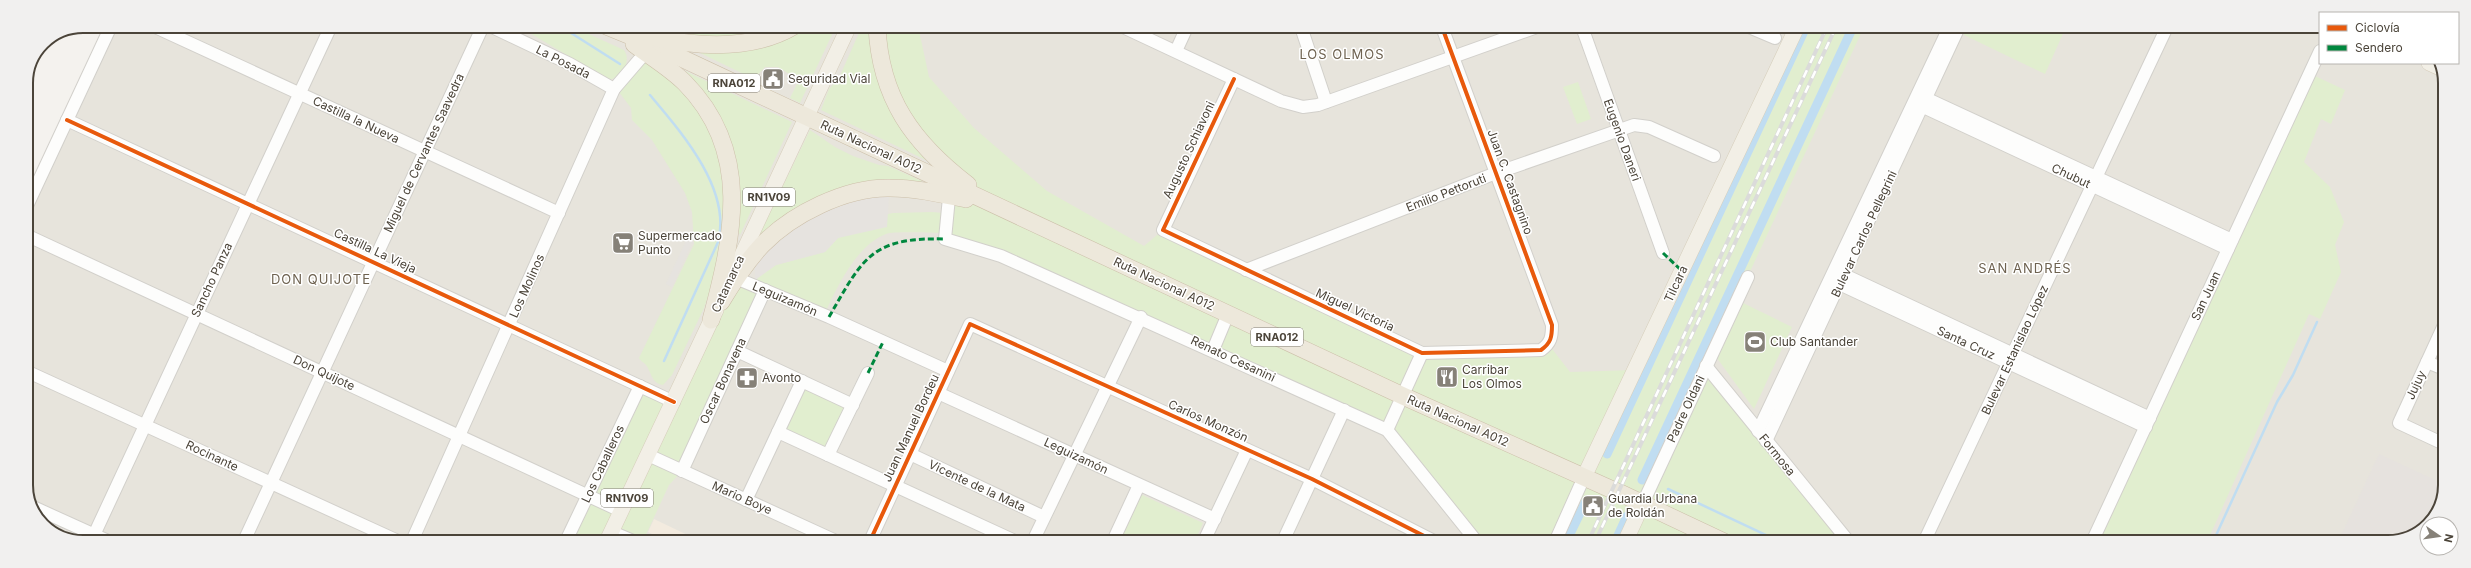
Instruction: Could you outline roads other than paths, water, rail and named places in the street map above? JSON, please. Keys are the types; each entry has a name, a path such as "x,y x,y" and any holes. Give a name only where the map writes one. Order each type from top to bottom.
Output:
{"highway":[{"name":"Ruta Nacional A012","path":"629,33 656,40 807,117 950,184"},
{"path":"656,40 684,43 735,44 763,39 777,33"},
{"path":"878,33 883,69 892,97 905,123 950,184 993,205"},
{"path":"656,40 685,82 703,104 728,156 733,188 732,223 727,260 711,320"},
{"path":"711,320 733,277 763,245 788,224 816,208 866,190 950,184 993,205"},
{"name":"Ruta Nacional A012","path":"993,205 1403,396 1643,503 1709,535"}],"main road":[{"name":"Catamarca","path":"733,277 847,33"},
{"name":"Tilcara","path":"1584,477 1794,33"},
{"name":"Catamarca","path":"610,535 674,402 711,320"},
{"name":"Padre Oldani","path":"1628,535 1643,503"}],"street":[{"path":"33,193 108,33"},
{"name":"Castilla la Nueva","path":"168,33 559,213"},
{"name":"Sancho Panza","path":"94,535 328,33"},
{"name":"Miguel de Cervantes Saavedra","path":"247,535 480,33"},
{"name":"La Posada","path":"505,33 570,64 614,89"},
{"path":"1138,33 1234,79 1295,106 1311,106 1326,102 1520,33"},
{"path":"1176,51 1184,33"},
{"path":"1303,33 1326,102"},
{"name":"Juan C. Castagnino","path":"1444,33 1552,325 1552,336 1549,345"},
{"name":"Eugenio Daneri","path":"1584,33 1663,253"},
{"path":"1763,33 1775,38"},
{"name":"Bulevar Carlos Pellegrini","path":"1758,431 1837,278 1921,101 1951,33"},
{"name":"Bulevar Estanislao López","path":"2097,183 2163,33"},
{"name":"Bulevar Estanislao López","path":"1936,535 2014,360 2097,183 2170,33"},
{"name":"Los Molinos","path":"415,535 458,436 510,325 614,89 656,40"},
{"name":"San Juan","path":"2095,535 2319,53"},
{"name":"Augusto Schiavoni","path":"1163,230 1234,79"},
{"name":"Chubut","path":"1921,101 2230,245"},
{"name":"Castilla La Vieja","path":"67,120 674,402"},
{"name":"Emilio Pettoruti","path":"1246,270 1496,173 1634,125 1650,128 1714,156"},
{"name":"Renato Cesanini","path":"950,184 945,239 1001,256 1141,317 1386,430 1471,535"},
{"name":"Miguel Victoria","path":"1163,230 1422,353 1530,352 1541,350 1549,345"},
{"name":"Don Quijote","path":"33,238 622,511"},
{"name":"Leguizamón","path":"733,277 948,371"},
{"name":"Padre Oldani","path":"1643,503 1748,277"},
{"name":"Bulevar Carlos Pellegrini","path":"1766,442 1837,278"},
{"name":"Santa Cruz","path":"1837,278 2148,422"},
{"name":"Oscar Bonavena","path":"682,471 765,290"},
{"path":"1213,350 1228,314"},
{"path":"1036,535 1141,317"},
{"name":"Juan Manuel Bordeu","path":"873,535 970,324"},
{"name":"Carlos Monzón","path":"970,324 1312,479 1422,535"},
{"name":"Jujuy","path":"2438,338 2399,423 2438,441"},
{"path":"737,351 853,405"},
{"path":"1386,430 1422,353"},
{"name":"Bulevar Estanislao López","path":"1927,535 2014,360"},
{"path":"2427,362 2438,367"},
{"name":"Formosa","path":"1706,366 1842,535"},
{"path":"828,455 868,373"},
{"name":"Rocinante","path":"33,374 385,535"},
{"path":"746,500 802,381"},
{"name":"Los Caballeros","path":"569,535 640,386"},
{"name":"Leguizamón","path":"938,393 1214,519"},
{"path":"1286,535 1344,410"},
{"path":"778,432 1001,535"},
{"path":"1207,535 1247,450"},
{"name":"Vicente de la Mata","path":"910,454 1044,517"},
{"name":"Mario Boye","path":"648,455 823,535"},
{"name":"Tilcara","path":"1558,535 1584,477"},
{"path":"1116,535 1139,485"},
{"path":"40,510 94,535"}],"waterway":[{"path":"571,33 620,64"},
{"path":"1607,454 1803,33"},
{"path":"1642,480 1850,33"},
{"path":"650,95 689,144 701,163 718,202 720,222 718,242 664,361"},
{"path":"2216,535 2277,402 2293,375 2317,322"},
{"path":"1668,489 1766,535"},
{"path":"1569,535 1585,503"},
{"path":"1618,535 1627,516"}],"railway":[{"path":"1591,535 1824,33"},
{"path":"1598,535 1833,33"}],"place":[{"name":"Seguridad Vial","path":"773,79"},
{"name":"Supermercado Punto","path":"623,243"},
{"name":"Club Santander","path":"1755,342"},
{"name":"Carribar Los Olmos","path":"1447,377"},
{"name":"Avonto","path":"747,378"},
{"name":"Guardia Urbana de Roldán","path":"1593,506"}],"district":[{"name":"LOS OLMOS","path":"1342,54"},
{"name":"SAN ANDRÉS","path":"2025,268"},
{"name":"DON QUIJOTE","path":"321,279"}]}
